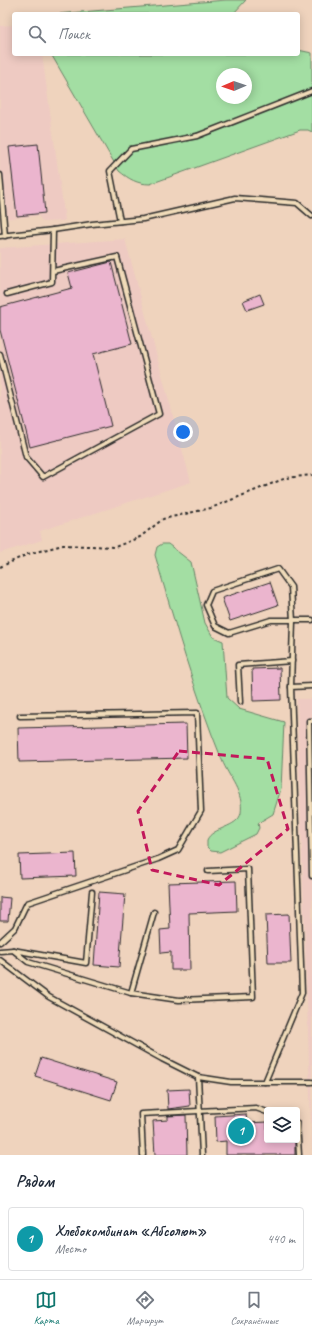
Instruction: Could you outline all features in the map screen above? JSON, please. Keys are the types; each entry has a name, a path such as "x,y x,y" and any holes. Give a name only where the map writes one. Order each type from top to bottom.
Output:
{"lane":[{"path":"120,221 110,171 131,149 197,136 312,91"},
{"path":"0,175 6,236"},
{"path":"0,236 143,219 235,198 297,203 312,216"},
{"path":"7,294 52,282 53,230"},
{"path":"0,354 26,457 43,477 159,414 117,257 53,271"},
{"path":"265,1082 302,993 291,687 293,621 291,587 278,569 212,591 206,605 215,626 228,634 271,620 293,621 312,620"},
{"path":"240,702 238,665 292,661"},
{"path":"291,687 312,686"},
{"path":"0,942 15,928 27,903 158,859 178,850 201,811 197,713 20,716"},
{"path":"312,721 309,721 312,876"},
{"path":"12,950 28,962 131,993 180,1000 254,997 248,869 208,871"},
{"path":"0,951 12,950 86,963 92,892"},
{"path":"131,993 154,912"},
{"path":"0,960 49,997 162,1060 198,1077 231,1082 312,1082"},
{"path":"198,1077 201,1111 202,1155"},
{"path":"143,1155 141,1114 256,1108 264,1111"},
{"path":"298,1143 299,1155"}],"path":[{"path":"0,567 28,554 62,545 115,547 140,537 163,519 211,508 286,478 312,475"}],"highlighted area":[{"path":"179,751 267,759 288,829 219,885 152,870 138,811"}],"shaded area":[{"path":"12,25 12,56 42,56 65,220 62,221 43,222 38,216 0,219 0,26"},
{"path":"125,239 191,482 40,531 42,540 0,553 0,248"},
{"path":"297,699 312,699 312,1155"}],"green space":[{"path":"226,0 246,0 235,12 80,12"},
{"path":"300,50 312,53 312,132 308,130 300,130 150,184 141,183 119,171 52,56 300,56"},
{"path":"162,544 168,544 191,562 205,623 213,637 223,641 227,698 239,709 284,722 281,789 273,814 258,823 259,828 256,834 220,852 211,851 207,847 207,840 214,832 230,825 239,818 241,813 240,798 212,735 178,633 155,555 157,547"}],"building":[{"path":"38,144 45,213 17,216 9,147"},
{"path":"111,262 132,344 93,354 111,426 30,447 0,330 0,307 72,288 68,273"},
{"path":"260,294 264,304 247,310 243,301"},
{"path":"270,582 278,605 230,621 222,598"},
{"path":"280,668 281,700 253,701 252,669"},
{"path":"186,724 187,758 19,762 18,728"},
{"path":"75,853 76,876 20,878 19,855"},
{"path":"236,881 237,911 189,913 190,970 171,970 171,952 161,953 160,930 170,929 168,883"},
{"path":"99,892 125,894 119,967 94,965"},
{"path":"0,897 10,898 8,921 0,921"},
{"path":"289,914 291,963 268,963 266,915"},
{"path":"41,1058 117,1082 111,1100 35,1076"},
{"path":"189,1089 190,1106 168,1109 167,1090"},
{"path":"246,1114 247,1123 264,1122 264,1143 295,1143 295,1155 226,1155 226,1141 216,1142 215,1116"},
{"path":"186,1115 187,1155 155,1155 153,1121 168,1120 168,1116"}],"place":[{"name":"Хлебокомбинат «Абсолют»","path":"241,1131"}]}
